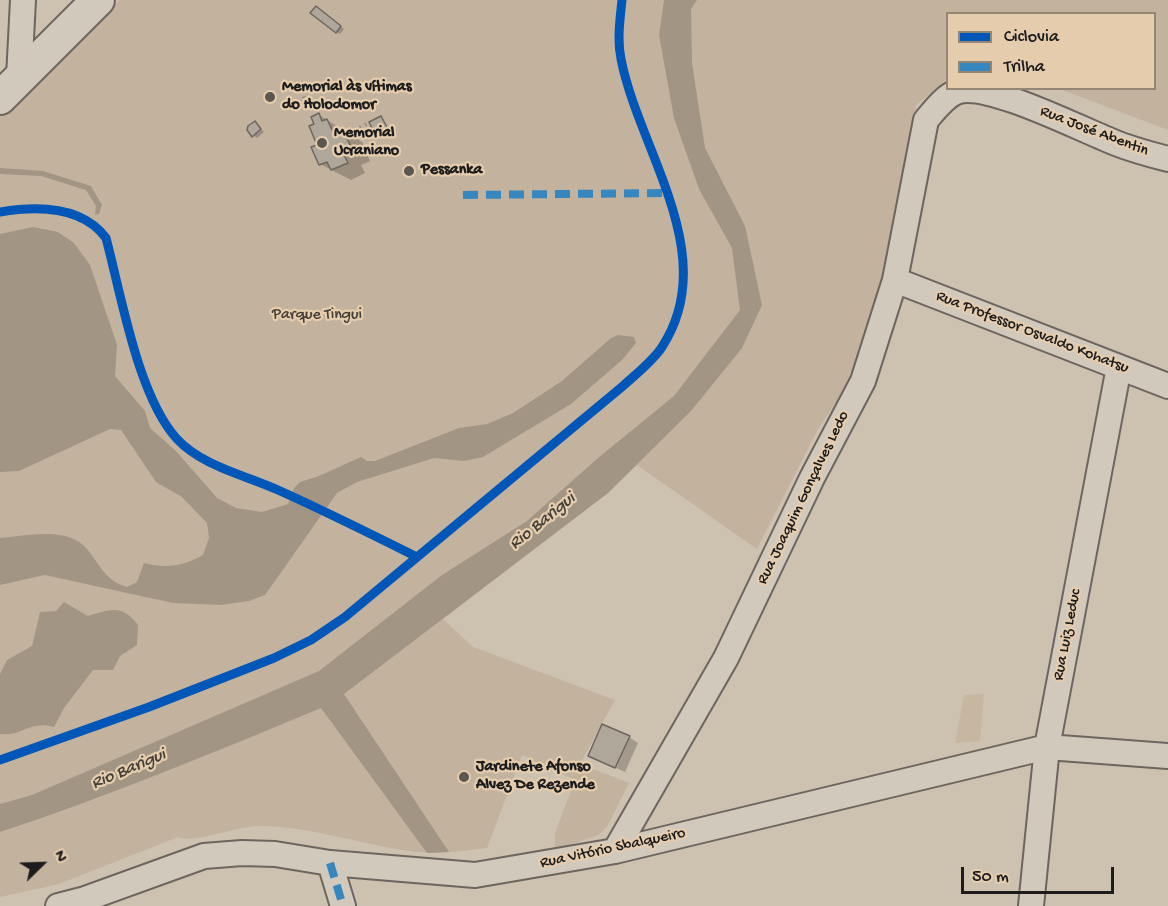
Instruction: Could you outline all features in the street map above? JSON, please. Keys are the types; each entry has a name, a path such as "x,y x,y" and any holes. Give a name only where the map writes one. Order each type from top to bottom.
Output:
{"street":[{"path":"10,88 23,0"},
{"path":"10,88 98,0"},
{"name":"Rua José Abentin","path":"926,120 956,91 978,91 1028,105 1114,142 1168,159"},
{"name":"Rua Joaquim Gonçalves Ledo","path":"615,851 726,658 812,478 863,381 895,280 926,120"},
{"name":"Rua Professor Osvaldo Kohatsu","path":"895,280 1168,386"},
{"name":"Rua Luiz Leduc","path":"1031,906 1047,747 1119,367"},
{"name":"Rua Vitório Sbalqueiro","path":"58,906 85,899 204,856 242,853 275,854 330,864 475,874 615,851 1047,747 1168,756"},
{"path":"330,864 343,906"}],"path":[{"path":"301,91 307,103"},
{"path":"349,133 368,124"}],"shaded area":[{"path":"984,694 980,741 955,743 964,695"}],"green space":[{"name":"Parque Tingui","path":"120,0 1168,0 1168,130 1063,90 1156,90 1156,12 946,12 946,80 916,105 880,306 847,386 818,429 757,549 637,465 608,493 443,619 473,647 615,700 580,764 629,783 608,825 599,835 572,844 555,856 555,833 575,780 522,755 487,848 428,853 390,848 297,829 249,827 205,837 186,839 178,837 59,884 0,897 0,115"}],"water":[{"name":"Rio Barigui","path":"664,0 697,0 691,9 692,63 705,148 745,226 762,305 742,348 691,411 608,493 344,694 449,852 427,853 321,708 122,789 0,832 0,804 32,795 319,671 442,575 527,521 598,458 674,396 740,310 732,248 699,189 674,118 659,35"},
{"path":"0,168 43,171 91,186 102,205 99,214 95,215 96,206 86,190 41,176 0,174"},
{"path":"33,227 58,232 74,243 90,265 117,345 115,376 145,411 150,428 176,451 217,498 236,508 262,512 288,504 294,488 300,482 361,457 367,461 375,461 459,428 487,424 513,413 562,381 611,338 618,335 634,337 636,343 622,360 571,404 483,457 464,461 434,458 357,482 337,493 265,595 249,601 221,605 173,603 45,575 0,585 0,538 55,534 75,539 83,545 106,575 127,587 137,582 144,563 167,566 189,562 203,555 209,538 207,523 182,497 156,482 121,430 110,429 19,471 0,472 0,234"},
{"path":"64,602 88,616 110,610 127,614 138,625 137,645 120,656 113,670 93,670 64,708 54,727 45,725 0,734 0,674 7,660 32,646 40,612 56,611"}],"building":[{"path":"316,6 341,26 336,33 310,13"},
{"name":"Memorial Ucraniano","path":"319,113 322,121 327,119 334,134 343,130 353,151 344,155 348,163 331,170 327,162 319,165 311,147 317,145 309,126 314,124 311,117"},
{"path":"381,116 389,131 376,137 369,122"},
{"path":"255,121 261,129 252,137 247,130 248,126"},
{"path":"602,724 630,736 615,768 588,756"}],"marked path":[{"path":"463,195 666,193"},
{"path":"330,863 343,906"}],"cycle path":[{"path":"0,760 149,707 274,658 311,640 345,617 623,386 658,352 678,312 683,276 680,240 671,203 630,94 621,59 619,37 622,0"},
{"path":"0,212 43,209 71,214 96,227 106,238 141,372 163,421 187,448 211,463 296,498 417,557"}],"place":[{"name":"Memorial às vítimas do Holodomor","path":"270,97"},
{"name":"Memorial Ucraniano","path":"322,143"},
{"name":"Pessanka","path":"409,171"},
{"name":"Jardinete Afonso Alvez De Rezende","path":"464,777"}]}
